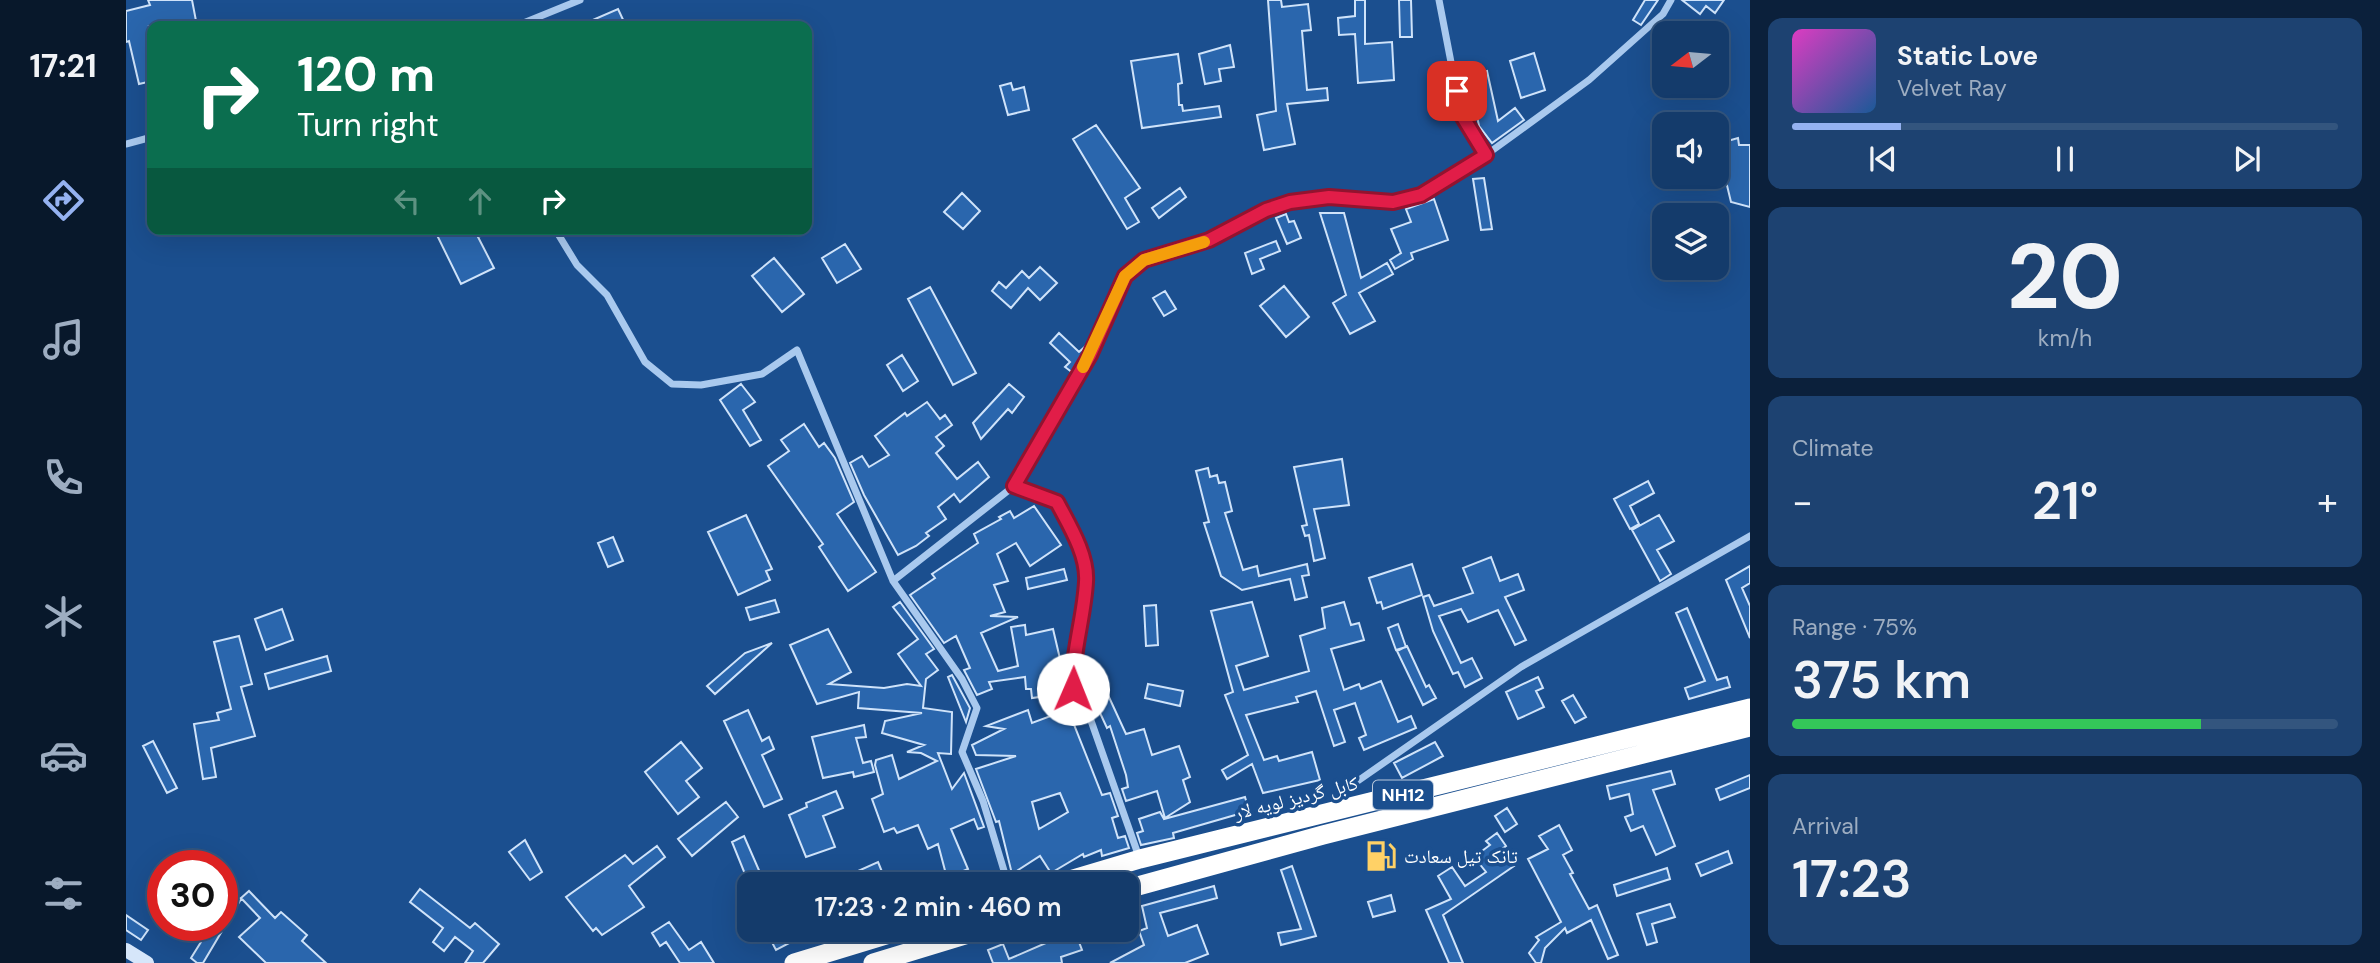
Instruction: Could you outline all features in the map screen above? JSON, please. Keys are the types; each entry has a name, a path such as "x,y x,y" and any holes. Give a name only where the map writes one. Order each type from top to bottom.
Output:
{"highway":[{"name":"کابل گردیز لویه لار","path":"1096,872 1750,708"},
{"name":"NH12","path":"1139,886 1322,835 1750,727"},
{"path":"794,963 863,942"},
{"path":"873,963 942,942"}],"street":[{"path":"534,21 580,0"},
{"path":"1439,0 1461,114 1486,155"},
{"path":"893,581 1014,486 1090,355 1125,276 1144,260 1209,240 1266,210 1290,202 1329,197 1393,202 1421,195 1486,155 1589,80 1663,14 1671,0"},
{"path":"126,144 147,138"},
{"path":"558,235 576,265 607,295 645,362 672,384 701,385 762,374 797,349 893,581 962,679 977,708 962,752 983,801 1004,872"},
{"path":"1014,486 1057,502 1077,540 1087,580 1072,660 1074,699 1089,715 1140,859"},
{"path":"1322,816 1352,785 1521,667 1750,536"},
{"path":"126,950 147,963"}],"building":[{"path":"148,0 192,0 196,21 147,21 147,82 139,84 129,41 126,42 126,11 150,5"},
{"path":"1268,0 1281,0 1282,7 1308,4 1311,30 1302,31 1307,90 1327,88 1328,100 1287,104 1295,144 1264,150 1257,115 1276,111"},
{"path":"1355,0 1365,0 1365,44 1392,42 1394,80 1358,83 1355,34 1339,35 1338,18 1355,16"},
{"path":"1399,0 1411,0 1412,37 1400,37"},
{"path":"1645,0 1658,0 1641,25 1633,20"},
{"path":"1682,0 1724,0 1715,13 1706,6 1700,14"},
{"path":"618,9 624,21 590,21"},
{"path":"1230,45 1234,67 1219,69 1221,81 1205,84 1199,54"},
{"path":"1534,53 1545,90 1521,98 1510,61"},
{"path":"1178,54 1182,83 1178,84 1179,105 1182,105 1183,111 1219,106 1221,117 1142,128 1131,61"},
{"path":"1487,71 1498,121 1515,108 1524,120 1492,143 1479,126 1469,75"},
{"path":"1011,83 1013,90 1024,87 1029,110 1008,115 1000,86"},
{"path":"1096,125 1140,188 1125,198 1139,222 1127,229 1073,139"},
{"path":"1738,138 1739,145 1750,145 1750,207 1731,202 1728,189 1729,141"},
{"path":"1484,178 1492,229 1481,230 1473,179"},
{"path":"1180,188 1186,197 1159,218 1152,208"},
{"path":"962,193 980,211 963,229 944,212"},
{"path":"1434,199 1448,240 1411,253 1413,259 1395,269 1390,260 1401,253 1391,229 1411,222 1406,209"},
{"path":"1320,213 1344,213 1361,278 1387,263 1393,274 1359,293 1375,321 1350,334 1333,303 1346,295"},
{"path":"1286,214 1289,222 1294,221 1301,238 1287,244 1276,218"},
{"path":"437,235 482,235 478,237 494,268 461,284"},
{"path":"1276,241 1280,251 1260,259 1264,269 1252,274 1245,253"},
{"path":"845,244 861,269 837,283 822,258"},
{"path":"774,258 804,294 782,312 752,276"},
{"path":"1040,267 1057,283 1040,300 1028,288 1011,308 992,291 999,282 1006,288 1022,271 1029,278"},
{"path":"1284,286 1309,317 1286,337 1260,306"},
{"path":"930,287 976,373 953,385 908,299"},
{"path":"1165,291 1176,309 1164,316 1153,298"},
{"path":"1059,333 1079,352 1089,343 1073,373 1065,367 1070,362 1050,343"},
{"path":"902,355 918,381 903,391 887,365"},
{"path":"741,384 755,402 743,410 761,440 750,446 720,400"},
{"path":"1009,384 1024,397 1012,413 1008,409 981,439 973,423"},
{"path":"927,402 940,419 945,415 952,425 936,437 944,446 936,453 957,479 978,462 989,477 960,502 954,494 938,507 946,519 926,533 929,536 916,546 898,555 864,495 850,463 862,456 869,467 889,455 875,436 905,413 907,416"},
{"path":"804,424 819,447 824,443 835,458 854,502 837,514 876,572 848,591 819,547 823,544 768,466 789,451 781,440"},
{"path":"1342,459 1349,505 1314,509 1325,558 1314,561 1309,535 1305,536 1302,526 1307,525 1294,467"},
{"path":"1208,468 1210,477 1217,475 1219,483 1225,482 1232,511 1225,513 1243,570 1257,566 1259,576 1307,564 1309,575 1302,576 1307,597 1295,600 1290,579 1242,590 1221,576 1204,523 1209,522 1196,471"},
{"path":"1648,481 1654,493 1630,506 1639,524 1630,529 1614,499"},
{"path":"1034,506 1061,545 1030,566 1016,543 997,554 1008,581 994,585 1005,612 990,616 1018,617 981,633 998,671 1018,666 1011,627 1025,625 1026,635 1053,629 1068,693 1032,698 1031,689 1026,689 1025,677 989,682 992,689 977,695 964,670 970,668 956,636 944,643 910,595 935,578 932,574 978,543 974,534 1010,511 1014,518"},
{"path":"746,515 772,569 766,571 770,580 738,595 708,532"},
{"path":"1659,515 1674,541 1657,550 1671,574 1660,581 1632,530"},
{"path":"613,537 623,561 608,567 598,543"},
{"path":"1491,557 1500,581 1518,574 1524,590 1505,597 1526,640 1515,645 1498,610 1468,622 1461,609 1439,616 1461,663 1472,658 1482,678 1465,687 1458,672 1453,674 1433,631 1423,597 1429,595 1434,606 1473,593 1463,568"},
{"path":"1412,564 1422,595 1383,609 1381,602 1377,603 1369,578"},
{"path":"1750,566 1750,583 1742,588 1750,606 1750,638 1726,580"},
{"path":"1064,569 1067,580 1028,589 1026,578"},
{"path":"775,600 779,612 750,620 746,608"},
{"path":"900,602 934,649 926,654 938,670 926,679 923,708 952,712 951,754 938,753 952,789 964,773 984,827 978,829 974,819 951,829 968,869 961,872 945,872 938,844 928,849 918,825 897,833 894,828 884,832 872,799 883,794 876,760 892,755 899,779 937,761 921,753 907,752 924,745 882,733 885,721 922,713 858,708 859,692 817,704 790,645 828,629 851,672 829,684 884,688 907,684 921,686 898,654 918,639 893,607"},
{"path":"1252,602 1268,656 1236,666 1244,690 1309,671 1300,636 1325,628 1322,608 1344,602 1351,625 1359,623 1364,640 1331,649 1344,690 1359,684 1361,689 1381,681 1398,722 1411,716 1416,728 1364,750 1359,738 1366,735 1355,703 1334,710 1345,742 1334,746 1316,691 1296,697 1298,702 1246,715 1264,760 1277,756 1279,761 1312,752 1320,780 1263,793 1252,764 1227,779 1222,770 1248,755 1225,695 1233,692 1211,611"},
{"path":"1156,605 1158,645 1146,646 1144,606"},
{"path":"1687,608 1717,680 1727,677 1730,687 1689,699 1685,688 1705,681 1676,613"},
{"path":"282,609 293,640 266,650 255,619"},
{"path":"1398,624 1406,647 1396,650 1388,628"},
{"path":"239,636 252,684 241,687 255,736 211,748 216,777 203,779 194,724 219,720 217,713 231,709 214,642"},
{"path":"772,643 715,694 707,686 745,653"},
{"path":"1407,646 1426,687 1429,685 1436,698 1423,705 1397,651"},
{"path":"327,656 331,671 269,689 265,674"},
{"path":"952,675 970,708 966,722 948,677"},
{"path":"1538,677 1543,688 1536,691 1544,707 1518,719 1506,692"},
{"path":"1148,684 1183,691 1180,706 1145,698"},
{"path":"1108,695 1126,734 1144,729 1152,755 1179,746 1190,777 1183,780 1190,802 1165,818 1157,791 1126,801 1122,789 1128,787 1126,775 1110,726 1107,728 1094,700"},
{"path":"1573,695 1586,717 1575,723 1562,701"},
{"path":"1072,708 1076,721 1073,722 1102,795 1110,793 1118,816 1112,818 1118,838 1125,836 1129,848 1102,856 1101,850 1084,857 1083,854 1053,872 1040,856 1012,872 999,821 996,822 976,769 1016,756 976,755 972,745 1004,729 986,726 1028,710 1032,723","holes":["1060,793 1068,812 1039,829 1032,802"]},
{"path":"748,710 762,741 769,737 774,749 762,755 782,799 764,807 724,721"},
{"path":"864,725 866,737 856,738 863,763 871,761 874,772 854,777 853,772 823,778 812,737"},
{"path":"153,741 177,788 167,793 143,746"},
{"path":"681,742 702,768 686,781 699,797 678,814 645,772"},
{"path":"1435,742 1443,756 1402,778 1394,763"},
{"path":"1671,771 1675,784 1653,790 1675,846 1656,855 1643,826 1631,831 1625,817 1633,814 1629,794 1610,799 1607,786"},
{"path":"1750,775 1750,788 1720,800 1716,789"},
{"path":"836,791 843,808 823,816 835,847 806,857 789,815 807,807 806,803"},
{"path":"1245,797 1249,811 1173,833 1174,838 1141,845 1137,833 1143,831 1139,819 1160,812 1164,819"},
{"path":"726,802 738,817 692,856 678,839"},
{"path":"1507,808 1517,824 1505,832 1495,816"},
{"path":"1559,825 1572,850 1563,855 1573,873 1570,874 1589,909 1597,905 1618,955 1608,959 1591,920 1567,933 1565,928 1545,948 1541,963 1536,963 1529,953 1539,940 1536,937 1561,922 1528,859 1548,849 1539,836"},
{"path":"1497,833 1506,846 1502,849 1514,866 1443,915 1463,963 1449,963 1426,910 1451,899 1438,876 1452,867 1465,886 1486,872 1474,857 1490,845 1486,841"},
{"path":"744,836 760,872 744,872 732,842"},
{"path":"525,840 542,872 530,880 509,852"},
{"path":"657,846 665,857 629,886 644,907 602,935 596,928 593,931 566,897 625,855 633,864"},
{"path":"1728,851 1732,863 1701,876 1696,864"},
{"path":"878,862 882,872 856,872"},
{"path":"1292,866 1316,936 1281,945 1278,933 1301,929 1281,870"},
{"path":"1667,868 1670,879 1617,896 1614,885"},
{"path":"1214,886 1217,898 1160,913 1168,936 1197,925 1208,954 1185,963 1110,963 1144,945 1139,931 1147,928 1142,906"},
{"path":"420,889 470,928 475,923 499,944 483,963 465,963 473,951 455,937 444,951 433,942 443,928 410,902"},
{"path":"249,891 275,918 281,912 307,935 302,941 326,963 266,963 239,937 260,918 241,898"},
{"path":"1391,895 1395,911 1373,917 1368,902"},
{"path":"1670,904 1675,917 1652,924 1657,942 1647,945 1637,914"},
{"path":"126,915 147,931 141,940 126,930"},
{"path":"669,922 689,950 701,942 714,963 680,963 666,942 660,946 652,933"},
{"path":"202,941 216,941 203,963 197,963 191,958"},
{"path":"772,942 791,942 776,950"},
{"path":"1079,942 1082,950 1061,957 1062,963 993,963 988,950 1003,944 1009,959 1046,943"}],"slow traffic":[{"path":"1083,367 1125,276 1144,260 1204,242"}],"place":[{"name":"تانک تیل سعادت","path":"1381,856"}],"route":[{"path":"1073,689 1072,660 1087,580 1077,540 1057,502 1014,486 1090,355 1125,276 1144,260 1209,240 1266,210 1290,202 1329,197 1393,202 1421,195 1486,155 1461,114 1457,91"}]}
